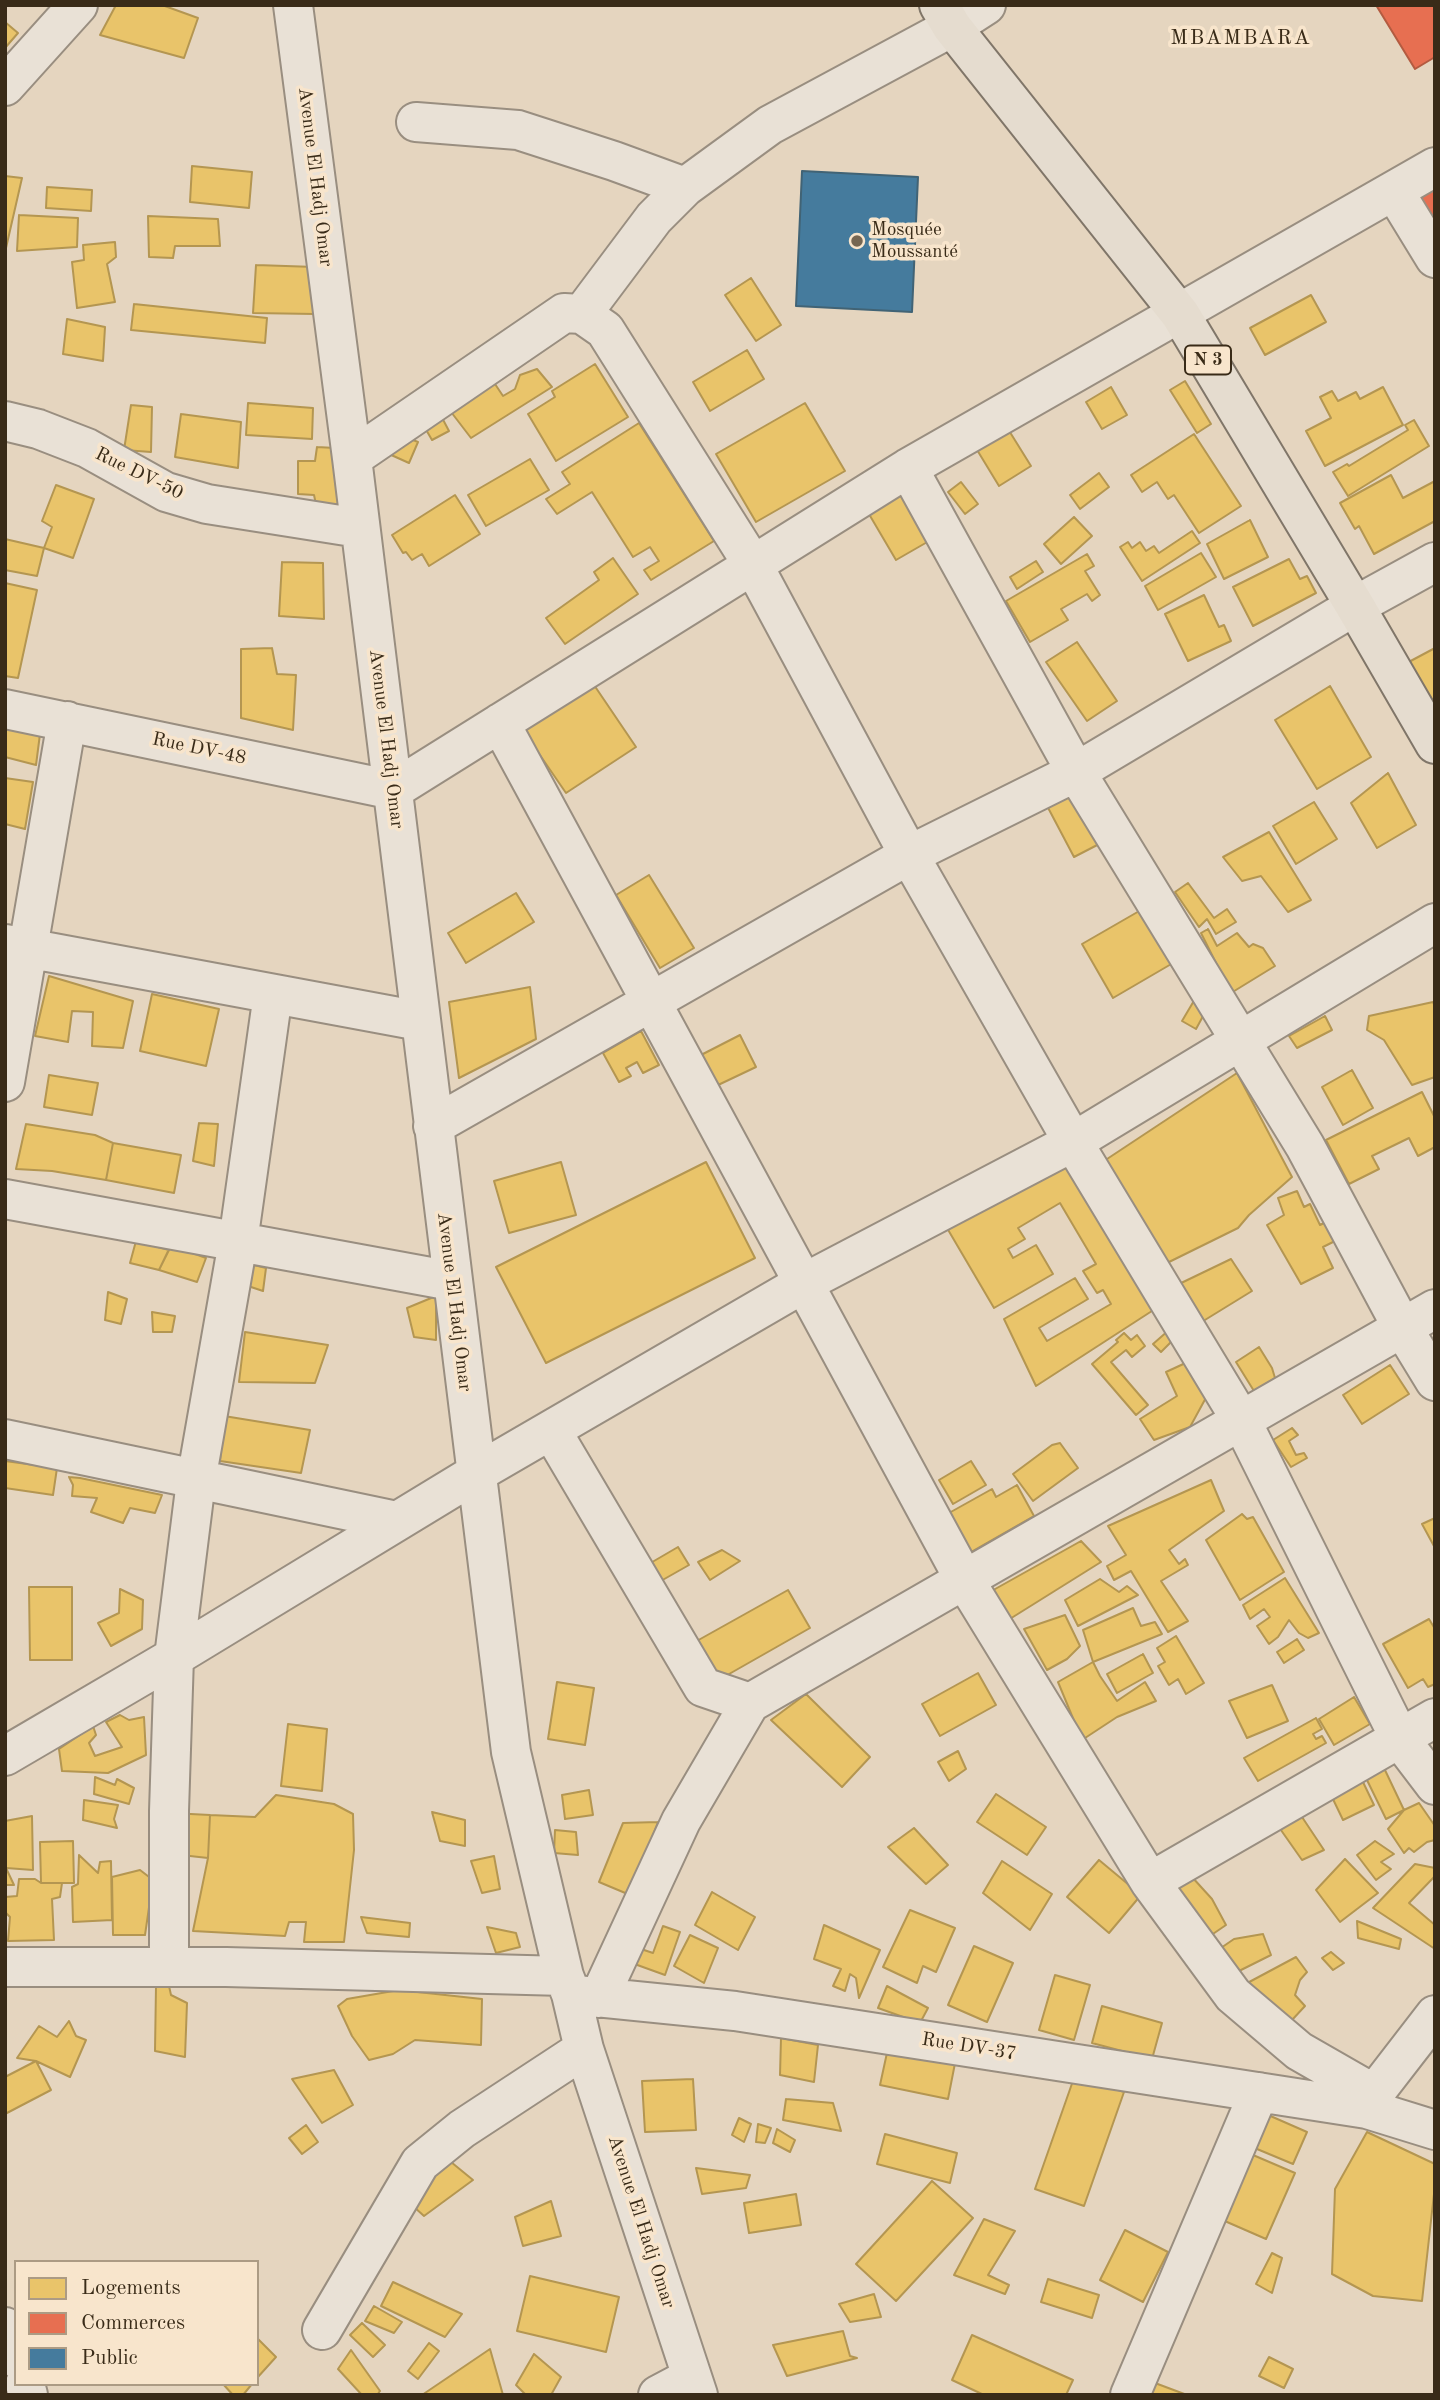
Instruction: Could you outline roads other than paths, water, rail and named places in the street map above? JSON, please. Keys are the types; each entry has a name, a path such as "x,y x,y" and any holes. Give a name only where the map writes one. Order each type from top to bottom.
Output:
{"main road":[{"name":"N 3","path":"945,16 1180,314 1435,744"}],"street":[{"path":"5,86 78,5"},
{"name":"Avenue El Hadj Omar","path":"293,5 352,458 511,1752 578,1990 584,2049 695,2386"},
{"path":"582,314 654,218 685,187 770,125 945,16 986,5"},
{"path":"416,122 518,130 685,187"},
{"path":"393,790 908,468 1435,167"},
{"path":"1394,191 1435,258"},
{"path":"352,458 564,313 582,314 605,330 753,565 909,855 1073,1142 1241,1420 1400,1739 1435,1785"},
{"name":"Rue DV-50","path":"5,421 38,429 87,448 166,492 207,504 359,528"},
{"path":"908,468 1076,772 1305,1146 1402,1327 1435,1381"},
{"path":"433,1126 909,855 1076,772 1355,606 1435,562"},
{"name":"Rue DV-48","path":"5,709 393,790"},
{"path":"5,1082 17,946 67,722"},
{"path":"500,723 964,1579 1150,1882 1233,1995 1299,2050 1370,2101 1435,2130"},
{"path":"5,1756 475,1474 804,1283 1073,1142 1435,923"},
{"path":"17,946 420,1021"},
{"path":"169,1967 169,1811 174,1657 196,1480 238,1242 273,994"},
{"path":"5,1199 452,1281"},
{"path":"578,1990 750,1703 1435,1309"},
{"path":"551,1430 703,1687 750,1703"},
{"path":"5,1439 397,1521"},
{"path":"1150,1882 1435,1718"},
{"name":"Rue DV-37","path":"5,1967 169,1967 578,1990 735,2011 1259,2092 1370,2101"},
{"path":"1370,2101 1435,2015"},
{"path":"322,2330 420,2163 462,2129 584,2049"},
{"path":"1130,2395 1259,2092"},
{"path":"5,2327 14,2352"},
{"path":"658,2395 695,2386"}],"place":[{"name":"Mosquée Moussanté","path":"857,241"}],"district":[{"name":"MBAMBARA","path":"1241,38"}]}
